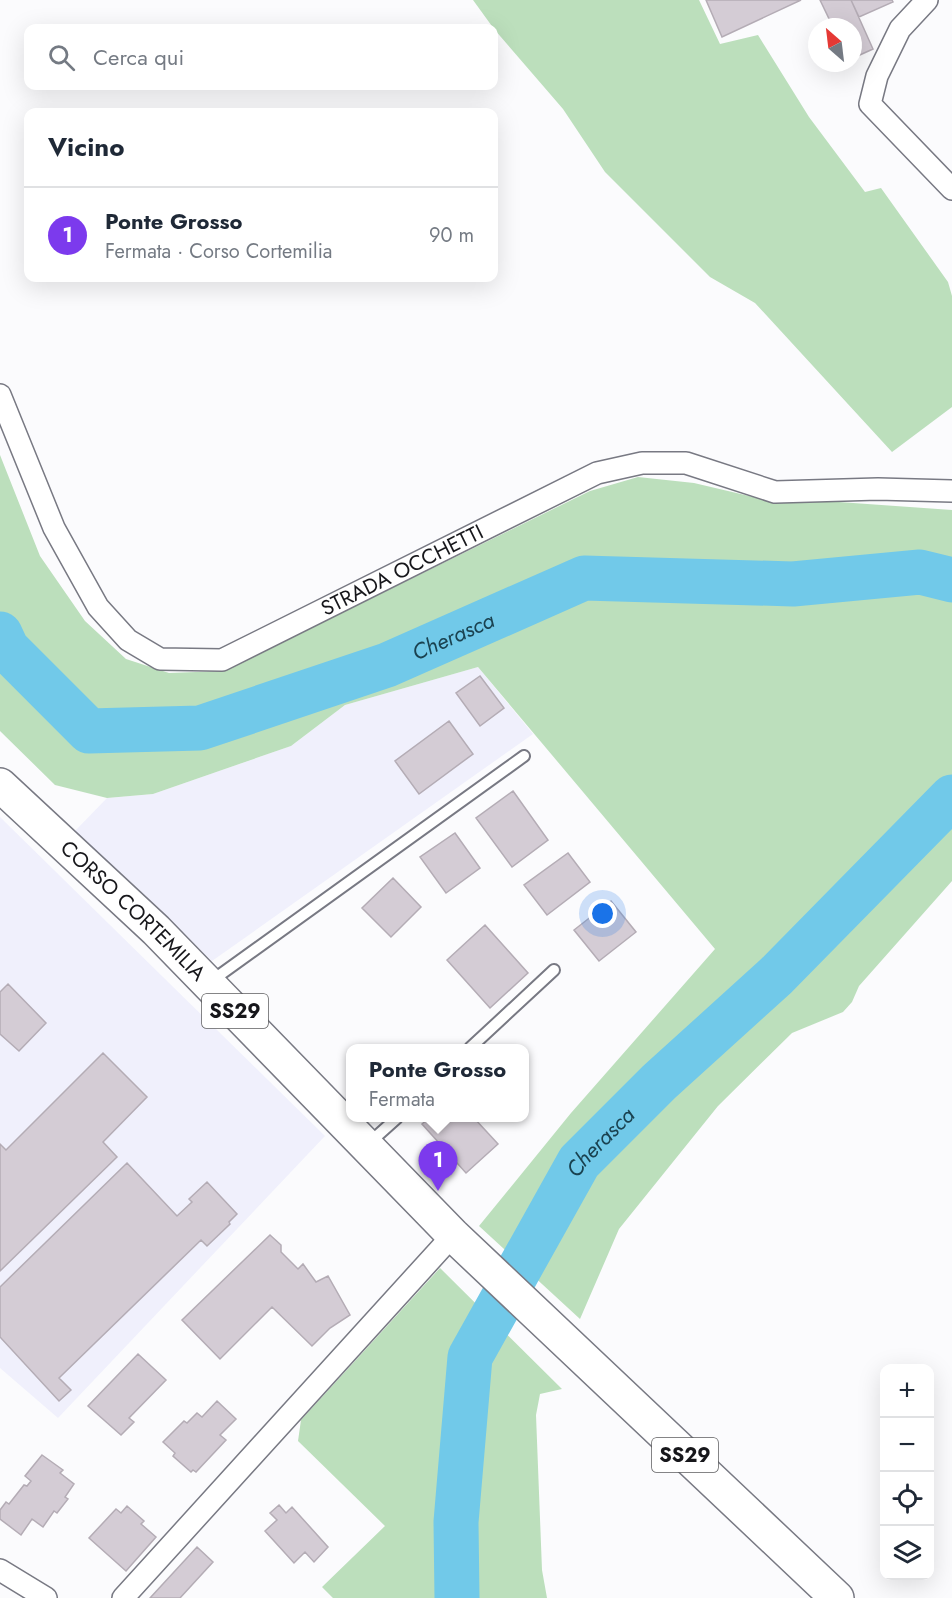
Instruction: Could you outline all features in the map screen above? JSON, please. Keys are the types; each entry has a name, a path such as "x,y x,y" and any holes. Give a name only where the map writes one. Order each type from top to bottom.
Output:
{"main road":[{"name":"CORSO CORTEMILIA","path":"0,785 156,930 458,1240"},
{"name":"SS29","path":"458,1240 837,1598"}],"street":[{"path":"927,0 900,29 877,76 870,104 952,189"},
{"name":"STRADA OCCHETTI","path":"0,395 54,528 99,606 128,640 160,659 222,660 597,473 642,464 686,463 775,492 878,489 952,491"},
{"path":"123,1598 458,1240"},
{"path":"0,1570 46,1598"}],"lane":[{"path":"208,984 524,756"},
{"path":"474,1044 554,970"},
{"path":"366,1146 393,1122"}],"shaded area":[{"path":"478,667 533,734 212,961 74,832 107,798 153,794 291,746 345,705"},
{"path":"0,817 325,1136 58,1418 0,1368"}],"green space":[{"path":"473,0 699,0 720,44 758,35 809,117 865,192 881,188 948,282 952,296 952,407 892,452 755,303 710,277 605,172 563,109 498,34 498,24 490,24"},
{"path":"0,455 40,556 85,621 126,659 169,673 223,671 590,491 638,477 694,483 775,502 825,501 952,510 952,881 859,986 852,1002 843,1012 792,1033 718,1106 619,1229 580,1319 479,1226 571,1113 715,949 478,667 345,705 291,746 153,794 107,798 55,785 0,731"},
{"path":"440,1268 562,1389 540,1394 536,1415 542,1570 547,1598 333,1598 322,1587 385,1526 298,1441 301,1420"}],"building":[{"path":"706,0 801,0 722,37"},
{"path":"820,0 851,0 859,18 829,18"},
{"path":"851,0 892,0 893,2 859,17"},
{"path":"862,24 873,49 862,54"},
{"path":"480,676 504,708 480,726 456,693"},
{"path":"449,721 473,754 419,794 395,761"},
{"path":"513,791 548,840 512,867 476,818"},
{"path":"455,833 480,868 446,893 420,857"},
{"path":"568,853 590,882 547,915 524,885"},
{"path":"393,878 421,907 391,937 362,908"},
{"path":"611,901 636,932 599,961 574,930"},
{"path":"485,925 528,973 490,1008 447,960"},
{"path":"8,984 46,1023 19,1051 0,1034 0,992"},
{"path":"103,1053 147,1097 103,1142 117,1157 0,1271 0,1144 6,1150"},
{"path":"424,1122 478,1122 498,1144 466,1173 422,1124"},
{"path":"127,1163 177,1216 192,1202 189,1199 207,1182 237,1214 207,1246 201,1240 59,1378 71,1390 59,1401 0,1337 0,1287"},
{"path":"270,1235 281,1245 281,1252 298,1269 303,1264 316,1282 328,1276 350,1315 330,1328 312,1346 272,1307 220,1359 182,1320"},
{"path":"138,1354 166,1380 129,1418 134,1422 121,1435 88,1406"},
{"path":"217,1401 236,1419 220,1435 226,1440 196,1472 193,1470 191,1472 173,1456 175,1453 163,1442 184,1421 187,1423 197,1413 202,1417"},
{"path":"42,1455 63,1470 60,1473 74,1484 65,1497 68,1499 57,1513 54,1511 43,1527 32,1519 21,1535 0,1519 0,1510 6,1502 9,1504 24,1485 27,1486 31,1481 25,1476"},
{"path":"279,1505 286,1513 292,1507 328,1547 314,1562 305,1552 294,1563 265,1531 277,1520 270,1513"},
{"path":"127,1506 144,1521 141,1524 156,1537 126,1571 89,1538 116,1509 121,1513"},
{"path":"197,1547 213,1562 180,1598 150,1598"}],"waterway":[{"name":"Cherasca","path":"0,634 7,649 89,731 200,728 387,665 584,578 793,584 920,572 952,580"},
{"name":"Cherasca","path":"457,1598 456,1522 470,1357 579,1162 659,1082 776,976 952,797"}],"place":[{"name":"Ponte Grosso","path":"438,1191"}]}
